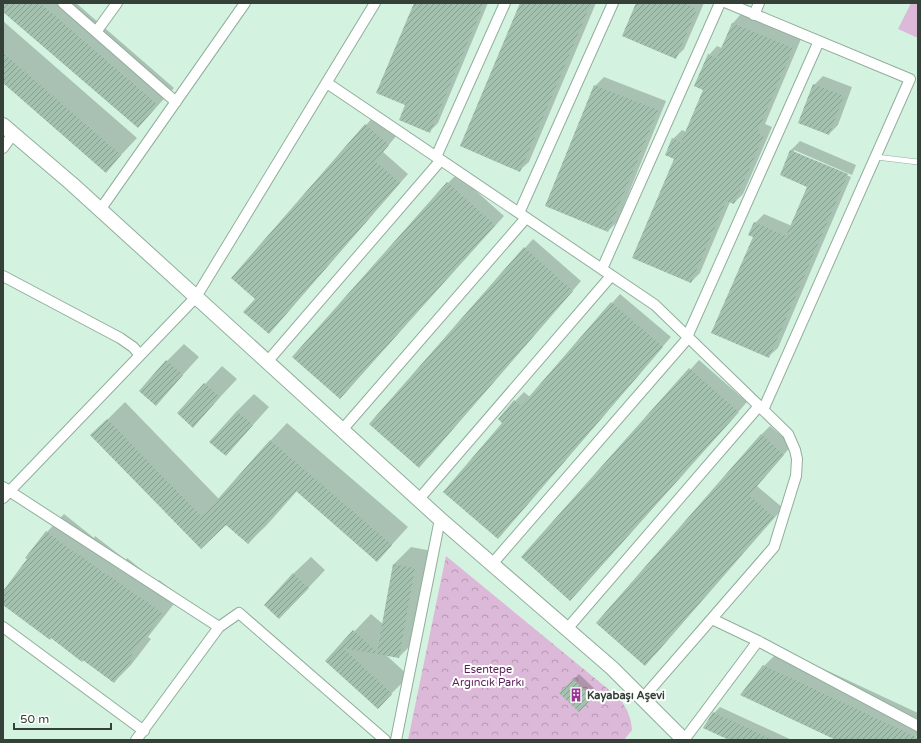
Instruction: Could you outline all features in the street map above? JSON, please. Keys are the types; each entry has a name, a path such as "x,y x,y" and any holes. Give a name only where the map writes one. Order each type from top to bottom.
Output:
{"street":[{"path":"63,3 176,102"},
{"path":"96,32 116,3"},
{"path":"100,210 245,3"},
{"path":"219,627 5,492 196,297 376,3"},
{"path":"267,362 439,158 505,3"},
{"path":"342,430 523,215 613,3"},
{"path":"602,269 720,3"},
{"path":"567,629 761,408 876,157 914,79 727,3"},
{"path":"754,15 759,3"},
{"path":"492,564 688,337 819,41"},
{"path":"327,82 655,305 788,434 797,459 796,476 774,547 642,699"},
{"path":"3,148 8,129 100,210 440,519 612,668 684,740 758,641"},
{"path":"3,276 120,338 140,354"},
{"path":"418,499 611,276"},
{"path":"396,740 440,519"},
{"path":"136,740 219,627 239,613 385,740"},
{"path":"712,619 758,641 918,726"},
{"path":"3,627 144,731"}],"lane":[{"path":"876,157 918,162"}],"green space":[{"path":"911,3 918,3 918,38 898,29"},
{"name":"Esentepe Argıncık Parkı","path":"446,556 619,698 631,721 632,730 624,740 408,740"}],"building":[{"path":"3,3 40,3 158,105 138,128 3,12"},
{"path":"414,3 484,3 430,133 399,120 405,105 376,93"},
{"path":"520,3 591,3 520,172 460,146"},
{"path":"636,3 683,3 697,9 676,59 622,36"},
{"path":"732,23 793,48 757,133 764,135 734,204 726,201 691,283 632,258 674,159 665,155 672,138 681,142 703,90 694,86 708,54 717,58"},
{"path":"3,53 121,155 106,173 3,83"},
{"path":"813,84 844,96 829,135 798,123"},
{"path":"594,85 658,110 608,232 545,206"},
{"path":"365,124 389,145 375,161 400,183 269,334 243,312 255,299 231,278"},
{"path":"790,150 848,174 769,358 711,333 753,237 748,235 754,222 786,236 807,187 780,175"},
{"path":"447,182 495,225 340,399 292,357"},
{"path":"524,247 573,291 419,468 369,424"},
{"path":"611,302 663,347 498,539 443,492 502,423 498,419 514,400 521,406"},
{"path":"166,360 183,375 156,406 139,391"},
{"path":"689,368 739,412 570,601 521,557"},
{"path":"204,383 220,397 193,428 177,413"},
{"path":"237,411 253,425 226,456 209,442"},
{"path":"107,419 202,517 270,440 392,545 377,562 296,491 248,544 226,525 201,549 90,435"},
{"path":"761,434 784,455 749,495 774,517 645,666 596,623"},
{"path":"46,531 76,554 77,553 108,576 109,575 140,598 141,597 163,614 131,654 134,657 114,683 83,660 82,662 51,638 50,640 3,605 3,591 27,559 25,558"},
{"path":"393,564 415,568 399,658 343,648 392,694 378,709 325,661 353,630 377,652"},
{"path":"293,573 309,588 279,619 264,605"},
{"path":"763,665 918,738 918,740 836,740 740,695"},
{"name":"Kayabaşı Aşevi","path":"573,679 593,698 579,712 559,693"},
{"path":"713,712 774,740 729,740 703,728"}],"place":[{"name":"Kayabaşı Aşevi","path":"576,695"}]}
